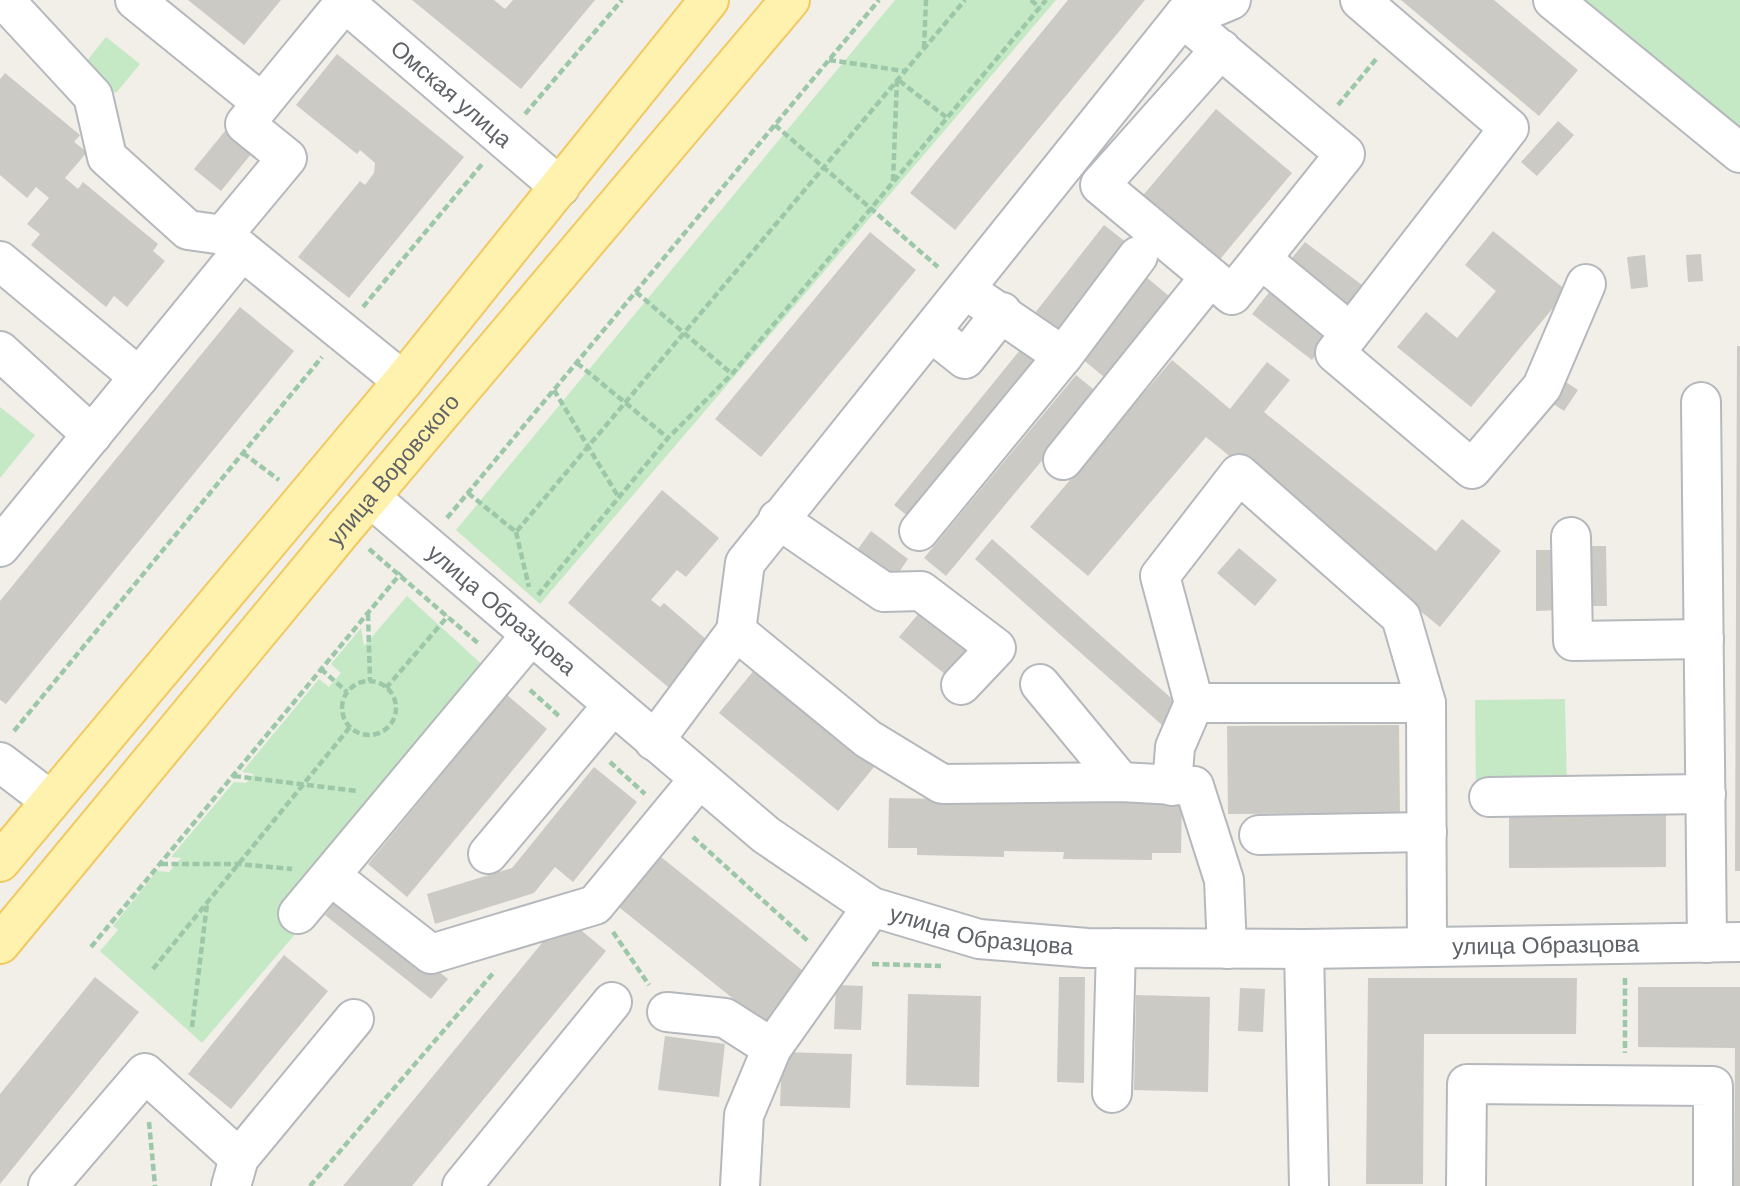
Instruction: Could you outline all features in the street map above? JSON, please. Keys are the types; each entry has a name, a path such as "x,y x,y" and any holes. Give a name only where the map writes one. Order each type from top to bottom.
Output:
{"main road":[{"path":"0,862 403,381 709,0"},
{"name":"улица Воровского","path":"0,944 790,0"},
{"path":"332,466 371,498"}],"street":[{"path":"135,0 262,103"},
{"path":"654,741 736,631 745,563 778,519 966,290 1185,14 1202,12 1231,0"},
{"path":"1360,0 1509,128 1335,353 1472,468 1542,387 1586,284"},
{"path":"1553,0 1740,153"},
{"path":"7,1 93,96 107,157 188,230 233,243 403,381"},
{"path":"0,547 139,377 233,243 286,158 244,124 344,1"},
{"name":"Омская улица","path":"344,1 560,187"},
{"path":"1185,14 1196,29 1221,49 1345,154 1232,295 1100,185 1221,49"},
{"path":"919,531 1063,356 1138,256"},
{"path":"1261,260 1335,320"},
{"path":"0,261 139,377"},
{"path":"1063,460 1210,277"},
{"path":"966,290 1063,356"},
{"path":"931,332 965,359 1002,312"},
{"path":"0,351 92,435"},
{"path":"1701,402 1706,794 1724,942"},
{"path":"1172,786 1175,747 1194,704 1160,576 1239,474 1401,617 1426,703 1426,947"},
{"name":"улица Образцова","path":"371,498 766,835 872,907 979,939 1116,948 1304,949 1724,942"},
{"path":"778,519 884,592 921,591 996,648 961,685"},
{"path":"1571,537 1573,641 1704,639"},
{"path":"736,631 868,740 942,784 1121,782 1195,786 1224,880 1227,949"},
{"path":"298,914 531,635"},
{"path":"1040,684 1121,782"},
{"path":"1194,704 1426,703"},
{"path":"488,854 613,705"},
{"path":"4,750 51,801"},
{"path":"331,876 431,954 595,905 699,779"},
{"path":"1489,797 1706,794"},
{"path":"1259,835 1427,832"},
{"path":"740,1186 744,1115 772,1048 872,907"},
{"path":"1112,1093 1116,948"},
{"path":"1304,949 1309,1186"},
{"path":"462,1186 612,1002"},
{"path":"667,1012 725,1018 772,1048"},
{"path":"48,1186 145,1073 235,1172 354,1019"},
{"path":"1466,1186 1467,1084 1713,1086 1713,1186"}],"path":[{"path":"4,750 342,332 622,0"},
{"path":"448,517 879,0"},
{"path":"924,49 926,0"},
{"path":"516,532 965,0"},
{"path":"1031,0 1040,8"},
{"path":"468,493 516,532 532,601 668,438 732,374 1046,0"},
{"path":"1316,130 1398,33"},
{"path":"829,60 905,71"},
{"path":"897,79 946,117"},
{"path":"892,181 897,79"},
{"path":"775,125 966,290"},
{"path":"636,292 732,374"},
{"path":"576,363 668,438"},
{"path":"554,390 619,498"},
{"path":"91,947 408,565"},
{"path":"401,574 832,963 954,966"},
{"path":"368,613 370,681"},
{"path":"386,688 447,616"},
{"path":"321,670 347,692"},
{"path":"370,681 386,688 392,695 395,712 387,727 371,735 362,734 350,727 342,709 347,692 361,682 370,681"},
{"path":"153,969 350,727"},
{"path":"233,776 363,792"},
{"path":"160,864 238,864 293,869"},
{"path":"191,1027 207,903"},
{"path":"595,905 667,1012"},
{"path":"310,1186 500,964"},
{"path":"1625,967 1626,1086"},
{"path":"145,1073 155,1186"}],"green space":[{"path":"895,0 1056,0 540,604 456,530"},
{"path":"1570,0 1740,0 1740,141"},
{"path":"106,37 140,64 116,93 82,67"},
{"path":"0,407 35,435 0,478"},
{"path":"407,596 487,669 297,932 202,1043 100,951 118,930 113,926 157,871 169,872 181,858 171,857 234,782 246,783 254,774 242,772 319,679 329,687 341,673 331,664 361,628 364,646"},
{"path":"1565,699 1567,790 1476,791 1475,700"}],"building":[{"path":"188,0 281,0 244,45"},
{"path":"412,0 494,0 505,9 513,0 595,0 521,89"},
{"path":"1068,0 1145,0 955,230 910,193"},
{"path":"1401,0 1494,0 1578,70 1539,116"},
{"path":"337,54 464,157 349,298 298,257 360,181 365,185 374,173 375,163 360,150 357,154 296,105"},
{"path":"5,73 80,135 74,142 87,152 65,178 78,189 83,182 158,244 153,251 165,261 127,307 114,296 106,307 31,245 40,234 27,224 49,198 36,187 27,198 0,175 0,79"},
{"path":"1216,109 1292,173 1211,270 1134,206"},
{"path":"1558,121 1574,135 1537,176 1521,162"},
{"path":"225,131 252,153 221,191 194,169"},
{"path":"1104,225 1127,243 1054,336 1031,318"},
{"path":"1493,231 1567,291 1471,407 1397,347 1426,312 1457,338 1496,291 1465,265"},
{"path":"870,232 916,270 761,457 715,419"},
{"path":"1305,242 1366,288 1348,311 1287,264"},
{"path":"1701,254 1703,281 1688,282 1686,255"},
{"path":"1645,255 1648,287 1631,289 1627,257"},
{"path":"1145,276 1169,296 1104,377 1080,357"},
{"path":"1271,290 1330,336 1312,360 1252,314"},
{"path":"240,307 294,351 6,704 0,700 0,601"},
{"path":"1029,339 1049,356 914,521 894,505"},
{"path":"1737,346 1740,346 1740,871 1735,871"},
{"path":"1172,360 1230,409 1267,362 1290,380 1264,412 1436,551 1462,519 1501,551 1440,627 1206,437 1088,576 1030,527"},
{"path":"1076,375 1098,393 946,576 924,558"},
{"path":"1557,376 1578,390 1564,411 1543,397"},
{"path":"662,490 719,538 686,577 677,570 651,600 660,607 664,603 707,640 668,687 568,603"},
{"path":"871,531 908,559 893,581 855,553"},
{"path":"992,539 1179,705 1162,725 975,559"},
{"path":"1582,546 1606,546 1607,606 1583,606"},
{"path":"1239,548 1277,580 1255,606 1217,573"},
{"path":"1536,550 1560,550 1560,610 1536,611"},
{"path":"929,601 981,644 951,679 899,637"},
{"path":"755,669 874,767 838,811 719,713"},
{"path":"507,695 547,729 407,897 368,864"},
{"path":"1399,725 1400,813 1228,814 1227,726"},
{"path":"594,767 637,802 573,882 555,867 534,893 435,924 427,894 512,868"},
{"path":"889,798 1182,803 1181,853 1152,853 1152,860 1063,859 1064,852 1004,851 1004,857 917,855 917,848 888,848"},
{"path":"1666,809 1666,867 1509,868 1509,810"},
{"path":"656,853 812,978 771,1029 615,904"},
{"path":"341,894 448,979 431,999 325,915"},
{"path":"564,916 606,951 412,1186 343,1186"},
{"path":"284,955 328,991 231,1109 188,1074"},
{"path":"95,977 139,1012 0,1184 0,1094"},
{"path":"1059,977 1085,977 1084,1083 1057,1082"},
{"path":"1368,978 1577,978 1576,1034 1424,1034 1423,1184 1366,1184"},
{"path":"836,985 863,986 861,1030 834,1029"},
{"path":"1638,987 1740,987 1740,1186 1734,1186 1735,1048 1638,1047"},
{"path":"1240,988 1265,989 1263,1032 1238,1031"},
{"path":"908,994 981,996 979,1087 906,1085"},
{"path":"1136,995 1210,997 1208,1092 1134,1090"},
{"path":"665,1036 725,1044 719,1097 658,1090"},
{"path":"782,1052 852,1054 850,1108 780,1106"}]}
